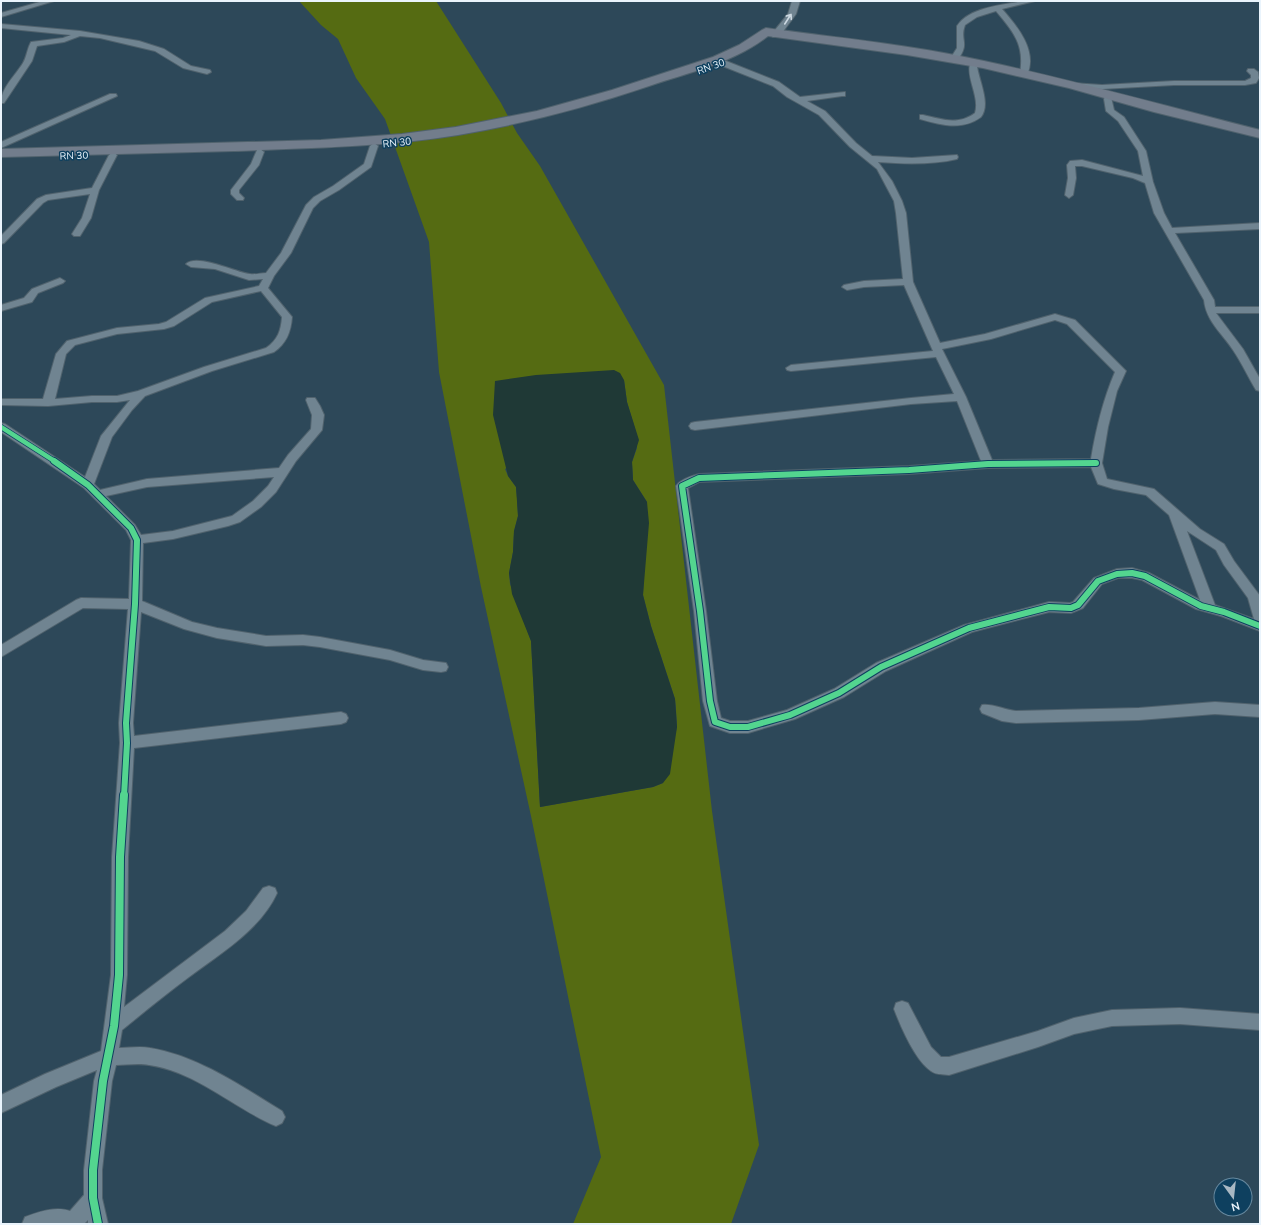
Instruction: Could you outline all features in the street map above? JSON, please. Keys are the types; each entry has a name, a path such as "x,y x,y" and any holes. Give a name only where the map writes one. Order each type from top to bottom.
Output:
{"main road":[{"path":"769,35 907,51 1024,73 1260,134"},
{"path":"769,35 973,66 1159,109"},
{"name":"RN 30","path":"1,159 260,152 374,146 477,133 539,120 580,109 723,63 769,35"},
{"name":"RN 30","path":"1,153 321,144 380,140 474,128 536,116 617,92 715,60 769,35"}],"street":[{"path":"1,15 51,1"},
{"path":"769,35 792,14 796,1"},
{"path":"954,59 961,47 961,24 980,14 1029,1"},
{"path":"11,12 23,4 32,7"},
{"path":"998,9 1011,24 1024,43 1027,63 1024,73"},
{"path":"769,35 773,25 782,12"},
{"path":"1,26 78,34 137,43 159,49 172,56 185,67 207,72"},
{"path":"1,101 3,93 28,61 34,44 64,40 78,34"},
{"path":"723,63 776,84 799,100 822,113 853,146 870,158 880,168 898,201 901,213 908,282 938,351 961,397 988,464"},
{"path":"923,117 951,124 961,124 978,116 980,112 979,95 973,66"},
{"path":"1072,85 1102,87 1174,83 1245,83 1253,81 1255,78 1251,70"},
{"path":"799,100 842,94"},
{"path":"1,145 113,96"},
{"path":"1108,98 1110,111 1120,119 1142,151 1148,178 1159,213 1202,285 1209,300 1210,310 1213,317 1255,370 1260,388"},
{"path":"48,404 61,354 71,343 117,331 160,327 182,318 197,306 209,300 262,288 286,253 308,207 317,199 336,188 368,165 374,146"},
{"path":"240,198 235,194 235,190 255,165 260,152"},
{"path":"77,234 84,226 90,211 95,190 113,155"},
{"path":"870,158 908,162 925,162 954,156"},
{"path":"1069,194 1072,178 1071,165 1073,163 1082,163 1148,178"},
{"path":"1,241 40,201 46,198 95,190"},
{"path":"1169,231 1260,226"},
{"path":"191,264 216,266 249,277 269,276"},
{"path":"1,308 28,300 35,291 60,282"},
{"path":"847,287 864,284 908,282"},
{"path":"1,402 48,404 92,399 117,399 141,394 196,373 270,350 276,346 284,334 287,317 262,288"},
{"path":"1210,310 1260,310"},
{"path":"791,368 938,351 1055,317 1071,322 1121,371 1112,390 1102,427 1096,463 1102,481 1114,485 1150,492 1171,509 1175,515 1210,608"},
{"path":"88,485 107,436 119,419 141,394"},
{"path":"695,426 911,401 961,397"},
{"path":"137,540 173,535 224,523 236,519 257,504 272,489 282,472 316,430 318,415 311,400"},
{"path":"1,427 75,475 99,494 130,528 137,540 135,604 126,723 127,743 120,857 119,975 114,1026 109,1058 103,1081 93,1170 93,1198 98,1224"},
{"path":"1096,463 988,464 909,470 699,478 682,486 699,603 710,701 715,722 730,727 748,727 790,715 839,693 881,667 969,628 1049,607 1071,608 1078,605 1098,582 1117,574 1132,573 1146,576 1185,598 1260,626"},
{"path":"99,494 147,483 282,472"},
{"path":"1175,515 1196,532 1220,547 1228,562 1254,597 1260,617"},
{"path":"1,652 81,603 135,604 189,626 217,633 266,641 303,640 320,642 390,655 423,665 440,667"},
{"path":"987,709 1002,715 1016,717 1139,714 1215,708 1260,711"},
{"path":"127,743 167,737 341,718"},
{"path":"114,1026 157,992 223,944 259,910 269,893"},
{"path":"902,1009 925,1053 937,1065 949,1066 1038,1039 1074,1026 1112,1018 1180,1016 1260,1022"},
{"path":"1,1104 51,1080 109,1058 149,1056 186,1068 213,1080 276,1117"},
{"path":"32,1224 55,1218 66,1218 72,1223 93,1198"}],"green space":[{"path":"299,1 436,1 501,103 517,133 540,166 664,385 712,811 759,1145 731,1224 573,1224 601,1157 531,816 481,587 439,372 429,242 385,119 356,78 338,39 321,25","holes":["624,380 627,402 636,432 637,448 632,462 633,480 647,502 643,595 651,626 675,699 677,727 663,783 653,787 540,807 531,641 510,584 509,573 513,552 514,531 518,516 516,487 505,469"]}],"shaded area":[{"path":"614,370 620,373 624,380 627,402 639,440 632,462 633,480 647,502 649,523 643,595 651,626 675,699 677,727 670,774 663,783 653,787 540,807 531,641 512,594 509,573 513,552 514,531 518,516 516,487 508,476 493,415 495,381 536,375"}],"cycle path":[{"path":"1,427 88,485 131,528 137,540 135,604 126,723 127,743 120,857 119,975 114,1026 103,1081 93,1170 93,1198 98,1224"},
{"path":"1096,463 988,464 909,470 699,478 682,486 700,611 710,701 715,722 730,727 748,727 790,715 839,693 881,667 969,628 1049,607 1071,608 1078,605 1098,581 1117,574 1132,573 1145,576 1201,606 1224,612 1260,626"}]}
